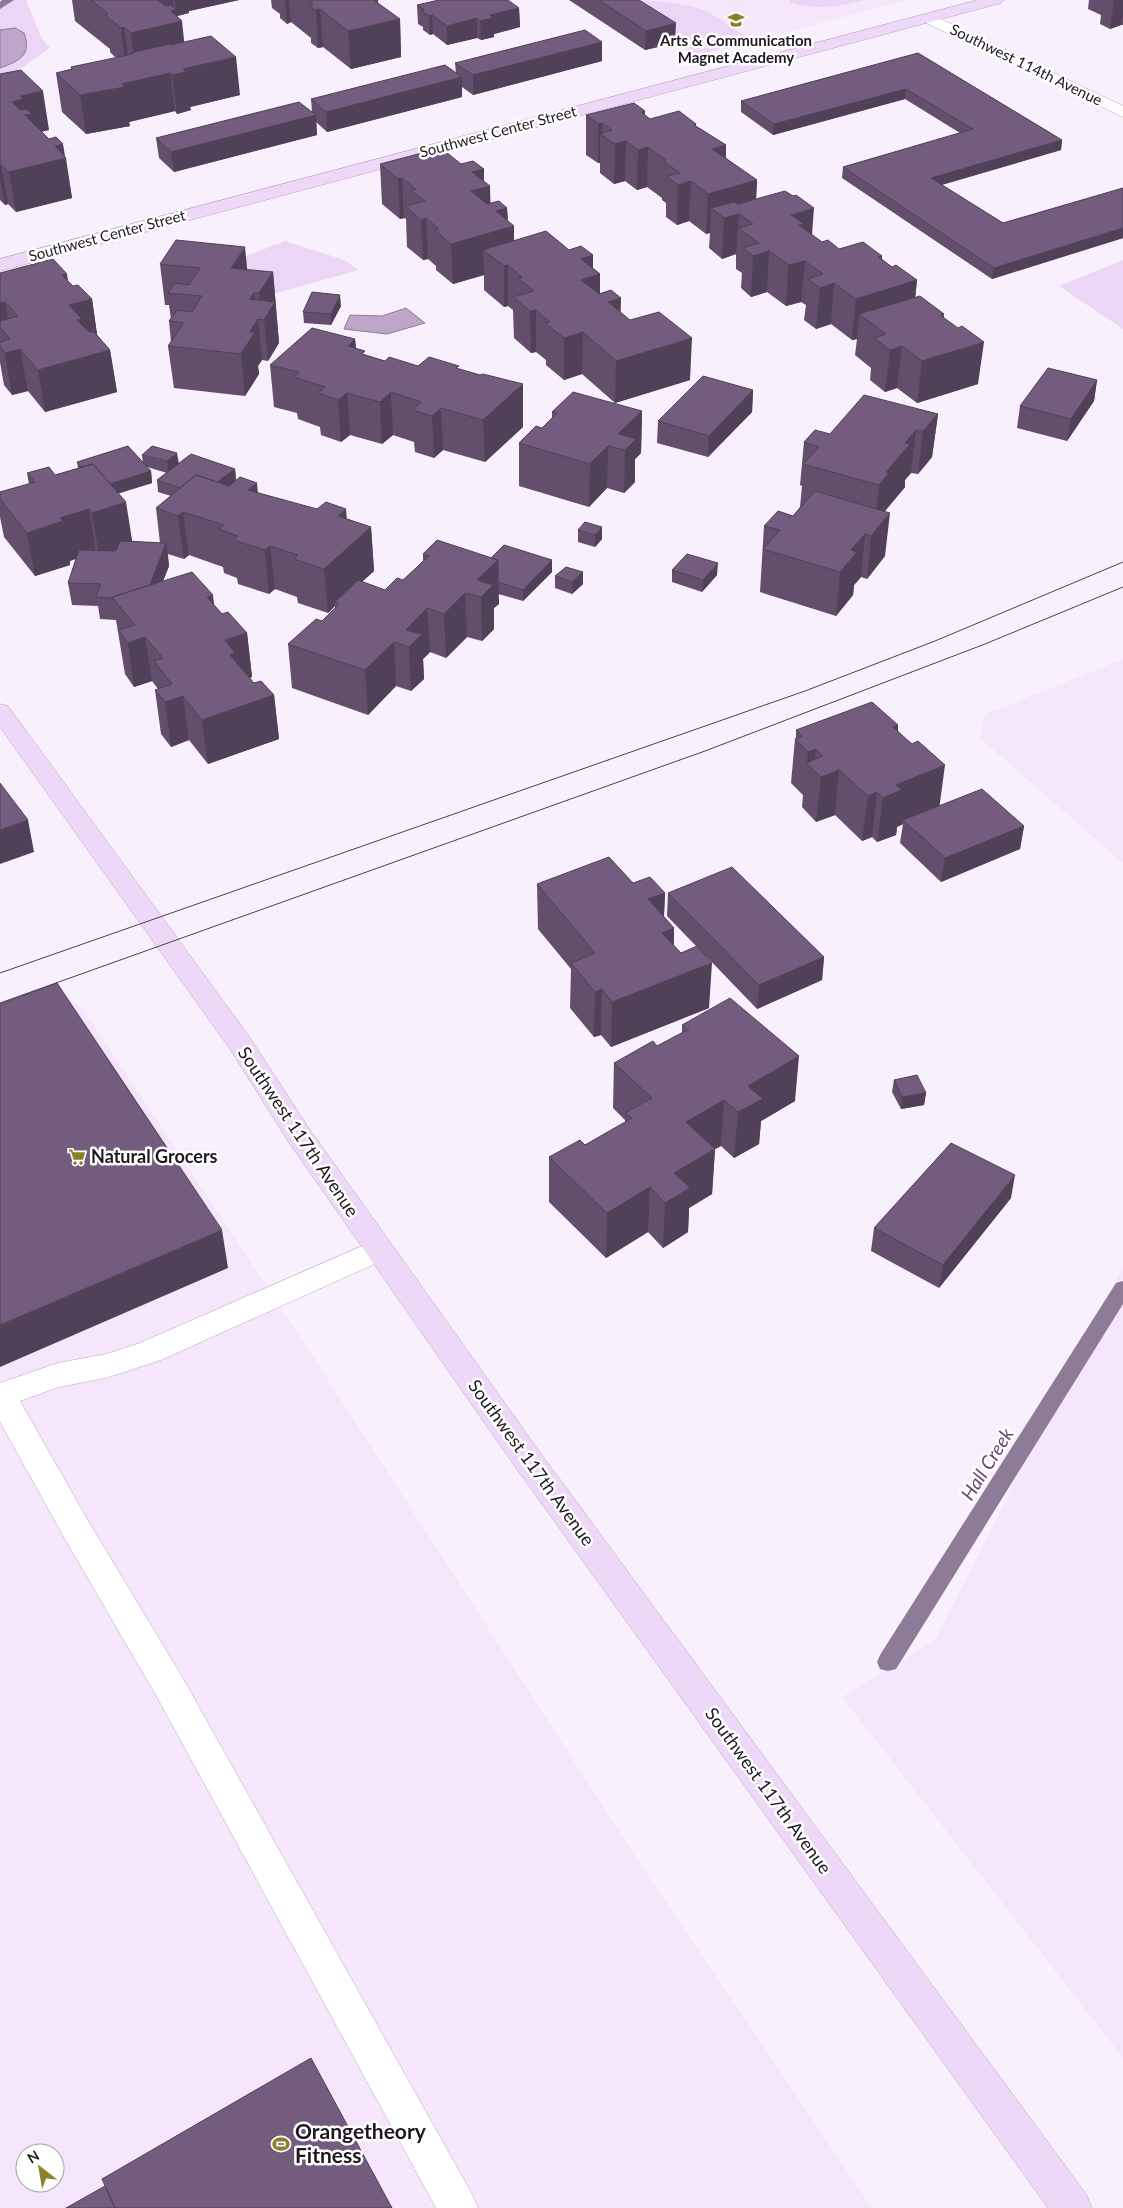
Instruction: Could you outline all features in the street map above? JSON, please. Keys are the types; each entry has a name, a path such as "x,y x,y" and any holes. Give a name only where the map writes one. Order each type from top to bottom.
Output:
{"street":[{"name":"Southwest Center Street","path":"0,265 996,0"},
{"name":"Southwest 114th Avenue","path":"930,19 1123,112"},
{"name":"Southwest 117th Avenue","path":"0,711 238,1042 298,1134 378,1250 536,1472 1072,2208"},
{"path":"378,1250 150,1352 106,1366 58,1375 1,1395 76,1529 169,1686 458,2208"}],"shaded area":[{"path":"0,0 26,0 41,37 50,48 23,67 0,78"},
{"name":"Arts & Communication Magnet Academy","path":"611,0 908,0 695,56"},
{"path":"611,0 660,1 695,7 712,14 752,41 695,56"},
{"path":"789,0 864,0 837,6 818,7 791,3"},
{"path":"15,28 24,33 26,41 25,52 18,60 0,68 0,30"},
{"path":"285,241 344,260 359,270 273,294 221,266"},
{"path":"1123,260 1123,329 1059,286"},
{"path":"406,308 425,323 387,334 344,329 350,315 382,316"},
{"path":"1123,659 1123,863 980,738 984,715"},
{"path":"64,1000 74,1003 84,1010 312,1355 639,1862 872,2208 0,2208 0,1017"},
{"path":"1123,1268 1123,2058 842,1697 935,1640"}],"building":[{"path":"91,0 158,0 166,6 171,5 176,10 171,11 182,21 131,33 124,27 121,28 105,15 108,14"},
{"path":"308,0 378,0 375,1 400,19 348,31 320,9 316,10 309,6 313,4"},
{"path":"439,0 508,0 519,8 490,15 493,18 480,21 477,18 447,26 432,15 429,16 417,5"},
{"path":"599,0 639,0 676,23 646,31"},
{"path":"585,30 602,42 473,75 455,63"},
{"path":"211,36 236,57 183,69 186,72 172,75 170,73 122,84 125,87 80,95 56,73 72,69 71,67"},
{"path":"918,53 1062,140 931,178 1003,223 1123,188 1123,228 994,268 843,167 973,129 906,89 774,124 741,101"},
{"path":"445,65 462,77 326,112 311,99"},
{"path":"21,70 43,91 20,96 24,99 12,102 20,110 26,109 32,114 25,115 49,139 56,137 63,144 55,146 66,158 9,172 0,165 0,74"},
{"path":"299,102 316,115 171,152 156,138"},
{"path":"634,103 645,111 641,112 650,119 679,111 696,124 694,125 726,145 712,149 757,180 708,194 691,181 678,185 667,176 680,173 663,161 666,160 648,147 638,150 626,141 615,144 600,134 612,130 602,123 598,124 586,115"},
{"path":"441,148 461,164 473,161 484,169 472,172 490,186 471,191 487,204 499,201 507,208 496,211 514,226 451,244 435,230 439,229 426,218 421,220 405,206 425,201 411,190 416,189 402,178 398,179 380,164"},
{"path":"785,191 793,196 796,195 814,208 791,215 804,224 799,225 822,242 828,240 839,249 863,242 882,256 878,257 892,267 896,265 917,280 856,299 834,283 820,288 808,279 823,274 805,261 789,265 769,251 753,256 743,248 759,243 738,228 753,224 739,214 724,218 711,208 734,202 738,204"},
{"path":"546,231 569,250 581,246 593,255 581,259 600,274 581,280 599,294 611,290 621,298 608,302 630,320 659,312 692,338 616,361 583,332 564,338 545,323 550,322 536,310 530,311 513,297 534,291 518,278 522,277 508,265 504,266 483,250"},
{"path":"176,240 245,247 231,268 273,272 259,293 254,293 250,299 275,302 264,320 258,319 250,332 255,332 241,354 168,346 184,323 169,321 177,310 192,312 202,296 168,293 175,283 189,285 200,268 160,264"},
{"path":"53,259 67,274 62,275 73,286 78,285 92,299 69,305 82,319 77,320 89,332 94,332 110,350 38,370 20,349 5,353 0,347 0,342 10,339 0,327 0,321 18,316 5,302 0,303 0,273"},
{"path":"312,292 340,295 331,314 303,312"},
{"path":"920,296 944,314 940,315 958,328 962,326 984,342 922,361 902,346 890,350 874,338 886,334 859,314"},
{"path":"312,328 355,339 348,346 365,351 362,354 385,361 389,357 418,366 429,357 480,375 483,374 523,384 483,420 441,408 432,416 413,410 421,402 391,392 380,402 347,393 338,400 318,393 325,387 294,377 299,372 270,365"},
{"path":"1048,368 1097,380 1071,419 1020,406"},
{"path":"703,376 753,390 709,436 658,421"},
{"path":"573,392 642,411 618,434 636,439 625,450 608,446 590,464 519,443 536,426 542,428 557,413 552,412"},
{"path":"864,395 938,414 923,431 916,430 905,443 910,444 886,472 889,473 879,485 803,464 819,447 804,442 815,430 830,434"},
{"path":"128,446 151,471 110,484 93,464 81,467 77,462"},
{"path":"152,446 177,453 167,461 142,455"},
{"path":"191,454 235,469 217,482 196,475 180,488 157,480"},
{"path":"93,464 126,502 92,513 89,509 60,518 63,521 27,533 0,499 0,492 35,482 27,473 49,467 55,475"},
{"path":"196,475 229,486 240,477 257,483 248,490 317,509 326,502 346,509 338,516 371,527 324,569 294,559 298,555 270,546 265,550 233,540 238,536 219,529 224,525 183,512 178,516 156,508"},
{"path":"815,491 890,513 871,536 865,534 851,550 857,552 840,572 763,549 780,530 764,526 778,511 793,516"},
{"path":"585,522 602,527 595,535 578,530"},
{"path":"437,540 498,560 477,580 493,585 481,597 465,593 444,614 427,608 406,630 422,634 409,647 394,642 365,670 288,644 316,619 322,621 339,604 335,602 358,580 385,590 397,578 403,580 429,556 423,554"},
{"path":"120,541 166,543 150,585 113,598 96,597 101,584 68,583 79,550 116,551"},
{"path":"504,545 552,560 523,590 498,582 498,560 491,558"},
{"path":"687,554 718,563 703,580 672,570"},
{"path":"566,567 583,572 572,582 555,576"},
{"path":"192,572 213,595 207,597 222,614 228,612 247,633 225,640 235,653 230,655 254,683 261,681 274,695 202,720 183,696 165,702 155,690 172,684 154,661 163,658 145,637 128,643 118,630 135,625 112,597"},
{"path":"872,702 898,725 893,727 912,744 918,741 945,765 896,785 902,790 883,798 877,792 868,796 839,770 821,777 806,763 823,756 816,749 808,752 795,739 802,736 796,730"},
{"path":"0,783 28,820 0,830"},
{"path":"982,789 1024,826 945,858 903,820"},
{"path":"609,857 633,883 650,877 665,893 648,899 674,928 662,933 681,953 697,946 712,963 612,1002 602,989 595,992 571,963 595,953 537,884"},
{"path":"732,867 824,957 759,985 668,893"},
{"name":"Natural Grocers","path":"57,983 222,1230 0,1325 0,1004"},
{"path":"730,998 799,1056 748,1086 763,1099 738,1112 724,1100 686,1122 715,1149 674,1173 690,1188 665,1203 650,1187 607,1213 549,1157 580,1140 585,1145 632,1118 625,1113 652,1098 614,1063 653,1041 657,1046 689,1029 682,1025"},
{"path":"917,1075 926,1093 902,1097 894,1080"},
{"path":"951,1143 1015,1175 943,1265 874,1228"},
{"name":"Orangetheory Fitness","path":"311,2058 392,2208 115,2208 102,2179"},
{"path":"105,2186 115,2208 66,2208"}],"waterway":[{"path":"0,6 9,0"},
{"name":"Hall Creek","path":"888,1662 1123,1288"}],"tram line":[{"path":"0,973 805,691 935,641 1123,562"},
{"path":"0,1003 705,751 985,644 1123,587"}],"place":[{"name":"Arts & Communication Magnet Academy","path":"736,20"},
{"name":"Natural Grocers","path":"77,1157"},
{"name":"Orangetheory Fitness","path":"281,2144"}]}
